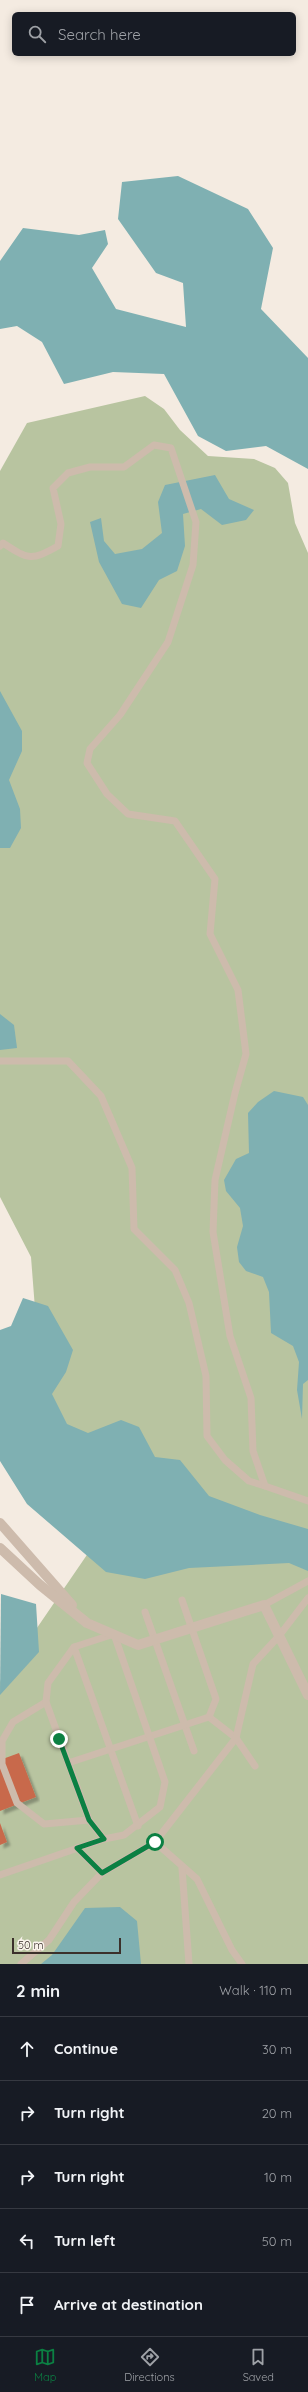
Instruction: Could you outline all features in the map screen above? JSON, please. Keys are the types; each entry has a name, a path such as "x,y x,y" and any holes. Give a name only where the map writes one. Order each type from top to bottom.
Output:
{"street":[{"path":"0,1523 87,1623"},
{"path":"0,1548 40,1585 87,1623 138,1645 264,1605 308,1695"}],"lane":[{"path":"0,546 3,544 24,556 38,557 58,546 61,524 53,488 68,473 90,467 124,467 154,445 171,448 182,474 196,522 193,564 168,642 120,715 90,749 87,763 106,794 128,814 175,820 215,879 210,934 238,990 246,1054 235,1093 215,1180 213,1232 230,1336 251,1398 253,1451 265,1486"},
{"path":"0,1061 68,1061 101,1096 132,1168 134,1228 175,1270 189,1303 206,1376 207,1436 225,1460 249,1482 308,1501"},
{"path":"264,1605 308,1581"},
{"path":"21,1964 49,1940 74,1902 102,1873 155,1842 236,1738 253,1664 279,1636 308,1598"},
{"path":"182,1600 216,1699 209,1717"},
{"path":"145,1612 194,1751"},
{"path":"0,1875 104,1839 124,1835 138,1826 160,1807 165,1782 148,1737 114,1634 74,1647 48,1683 46,1702 89,1820 104,1839"},
{"path":"74,1647 109,1749 138,1826"},
{"path":"46,1702 13,1722 2,1741 2,1764 17,1803 44,1824 89,1820"},
{"path":"68,1763 209,1717"},
{"path":"209,1717 236,1738 255,1766"},
{"path":"155,1842 197,1880 232,1950 242,1964"},
{"path":"77,1848 102,1873"},
{"path":"182,1868 189,1964"}],"green space":[{"path":"145,396 164,409 180,430 208,456 254,459 275,468 288,483 295,523 308,553 308,1964 0,1964 0,1682 93,1546 45,1438 31,1257 0,1197 0,471 27,423"}],"water":[{"path":"178,176 248,209 273,248 261,309 308,358 308,469 266,446 226,451 198,436 164,374 113,372 64,384 42,342 17,326 0,329 0,261 23,228 79,235 105,230 108,244 92,268 116,309 186,327 183,283 156,273 118,219 122,182"},
{"path":"215,475 229,499 254,510 246,520 222,525 201,509 183,514 185,546 177,571 159,580 141,608 122,604 99,562 90,522 101,518 104,541 115,554 142,549 162,533 158,502 165,485"},
{"path":"0,691 22,731 22,751 9,780 20,809 21,828 10,848 0,848"},
{"path":"0,1014 14,1025 17,1048 0,1050"},
{"path":"274,1091 303,1097 308,1105 308,1380 303,1384 302,1419 297,1390 299,1362 293,1346 271,1333 269,1292 263,1277 246,1271 239,1262 237,1247 243,1226 240,1208 226,1191 224,1180 236,1159 249,1153 248,1113 258,1102"},
{"path":"23,1298 48,1306 73,1350 66,1372 52,1394 67,1424 88,1433 121,1420 139,1427 155,1457 180,1460 209,1496 260,1515 308,1529 308,1571 289,1563 189,1568 145,1579 106,1572 27,1504 0,1461 0,1330 11,1326"},
{"path":"1,1594 36,1604 39,1652 0,1695"},
{"path":"120,1907 137,1921 141,1964 41,1964 52,1955 85,1908"}],"building":[{"path":"19,1753 36,1797 0,1811 0,1760"},
{"path":"0,1823 7,1842 0,1845"}],"route":[{"path":"59,1739 89,1820 104,1839 77,1848 102,1873 155,1842"}]}
